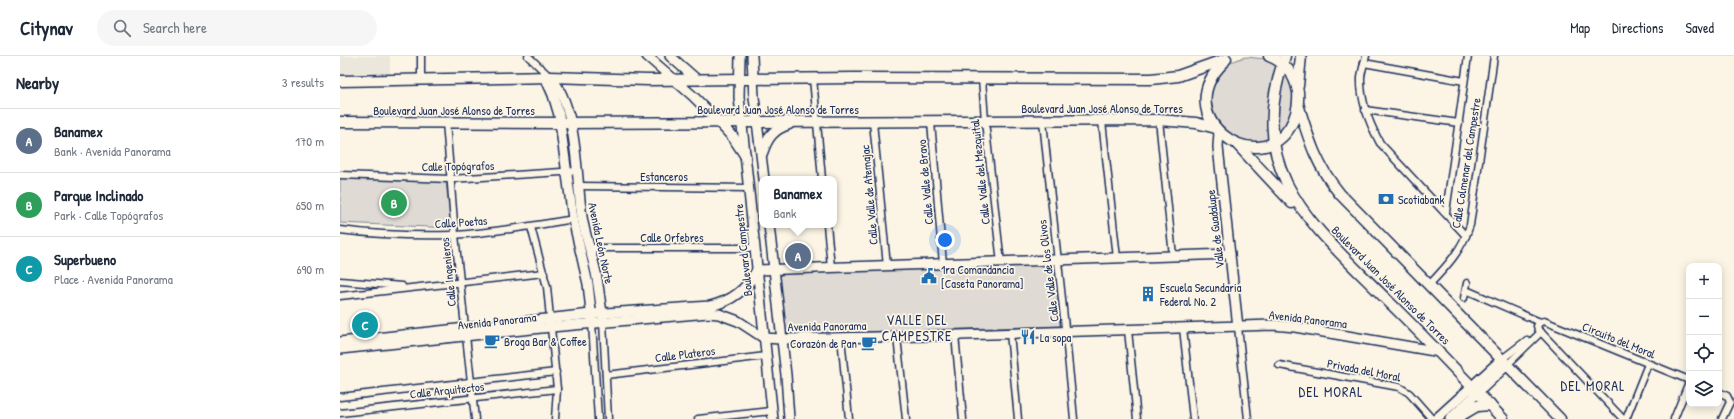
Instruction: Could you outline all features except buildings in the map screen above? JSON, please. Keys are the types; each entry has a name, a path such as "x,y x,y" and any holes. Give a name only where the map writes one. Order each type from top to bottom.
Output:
{"main road":[{"path":"1234,142 1243,146 1256,147 1274,142 1282,138 1296,116 1298,104 1294,77 1284,60 1269,56"},
{"path":"1297,90 1301,56"},
{"path":"340,81 546,75 671,79 1166,78 1192,72 1231,57"},
{"path":"1231,57 1211,77 1205,99 1208,115 1218,130 1234,142 1313,225"},
{"name":"Boulevard Juan José Alonso de Torres","path":"1284,60 1274,100 1272,119 1274,142 1278,161 1291,193 1313,225 1440,352 1503,419"},
{"path":"1298,104 1312,148 1324,173 1340,194 1503,363 1560,419"},
{"name":"Boulevard Juan José Alonso de Torres","path":"340,122 446,122 565,119 720,123 1159,120 1188,122 1218,130"},
{"path":"762,158 768,138 774,131 779,127 794,122"},
{"path":"720,123 733,137 746,159"},
{"path":"1455,419 1477,406 1490,406"}],"street":[{"path":"421,56 421,79"},
{"path":"528,56 546,75"},
{"path":"647,56 671,79 693,96 720,123"},
{"path":"670,56 695,78"},
{"name":"Boulevard Campestre","path":"740,56 739,97 772,415"},
{"path":"752,56 757,122 764,176"},
{"path":"1366,56 1361,76 1365,110 1380,143 1446,212 1466,236"},
{"path":"1446,212 1468,56"},
{"name":"Calle Colmenar del Campestre","path":"1429,285 1453,260 1466,236 1470,225 1494,56"},
{"path":"1364,63 1464,81"},
{"name":"Avenida León Norte","path":"546,75 559,89 577,171 582,218 596,272 603,318 608,419"},
{"path":"813,78 822,176"},
{"name":"Calle Valle del Mezquital","path":"982,78 985,121 1001,263"},
{"path":"1365,110 1459,123"},
{"name":"Avenida León Norte","path":"565,119 566,171 573,219 585,268 592,319 598,419"},
{"path":"1159,120 1173,256"},
{"name":"Calle Valle de los Olivos","path":"1043,121 1056,260 1066,332 1074,419"},
{"path":"1102,121 1117,258"},
{"name":"Calle Ingenieros","path":"446,122 455,234 475,419"},
{"name":"Calle Valle de Atemajac","path":"874,122 887,266"},
{"name":"Calle Valle de Bravo","path":"931,122 943,264"},
{"name":"Valle de Guadalupe","path":"1218,130 1218,147 1248,419"},
{"path":"746,159 762,158"},
{"name":"Calle Topógrafos","path":"340,175 450,179 577,171"},
{"name":"Estanceros","path":"579,186 748,188"},
{"name":"Calle Poetas","path":"340,230 393,234 455,234 531,226 582,218"},
{"path":"531,226 548,287 557,389 555,419"},
{"path":"769,228 786,375 789,419"},
{"path":"827,228 831,267"},
{"name":"Calle Orfebres","path":"589,248 755,248"},
{"path":"757,270 1001,263 1230,254"},
{"name":"Avenida Panorama","path":"340,342 465,332 710,306 721,303 743,290 757,270"},
{"path":"340,296 544,273"},
{"path":"340,281 418,286"},
{"name":"Circuito del Moral","path":"1464,298 1466,287 1540,322 1544,322 1686,380"},
{"name":"Avenida Panorama","path":"603,318 708,313 719,314 738,321 764,338 781,339 897,337 1273,325 1440,352"},
{"path":"1540,322 1537,326 1539,331 1624,419 1648,364"},
{"path":"1183,328 1193,419"},
{"path":"1128,330 1137,419"},
{"path":"1436,419 1488,378 1539,331"},
{"name":"Avenida Panorama","path":"340,349 465,332"},
{"path":"1010,333 1018,419"},
{"path":"955,335 963,419"},
{"path":"841,337 849,419"},
{"path":"897,337 906,419"},
{"name":"Calle Plateros","path":"606,375 766,356"},
{"name":"Privada del Moral","path":"1279,365 1399,387 1409,393 1432,419"},
{"name":"Calle Arquitectos","path":"340,397 556,372"},
{"name":"Calle Arquitectos","path":"340,414 557,389"},
{"path":"1450,419 1475,389"},
{"path":"1674,419 1686,389"},
{"path":"1722,394 1727,396 1730,402 1722,419"},
{"path":"698,419 772,415"}],"shaded area":[{"path":"340,56 390,56 390,76 340,77"},
{"path":"1246,57 1266,59 1278,66 1270,101 1268,119 1270,138 1268,140 1258,142 1233,136 1221,127 1213,114 1210,100 1212,86 1219,74 1230,63"},
{"path":"1284,73 1291,82 1295,99 1289,122 1278,133 1278,101"},
{"path":"340,178 446,182 451,228 340,223"},
{"path":"1055,262 1060,326 786,334 779,270"}],"place":[{"name":"Scotiabank","path":"1386,199"},
{"name":"Parque Inclinado","path":"394,203"},
{"name":"Banamex","path":"798,256"},
{"name":"1ra Comandancia [Caseta Panorama]","path":"929,276"},
{"name":"Escuela Secundaria Federal No. 2","path":"1148,294"},
{"name":"Superbueno","path":"365,325"},
{"name":"La sopa","path":"1028,337"},
{"name":"Broga Bar & Coffee","path":"492,341"},
{"name":"Corazón de Pan","path":"869,343"}],"district":[{"name":"VALLE DEL CAMPESTRE","path":"917,328"},
{"name":"DEL MORAL","path":"1593,385"},
{"name":"DEL MORAL","path":"1331,391"}]}
